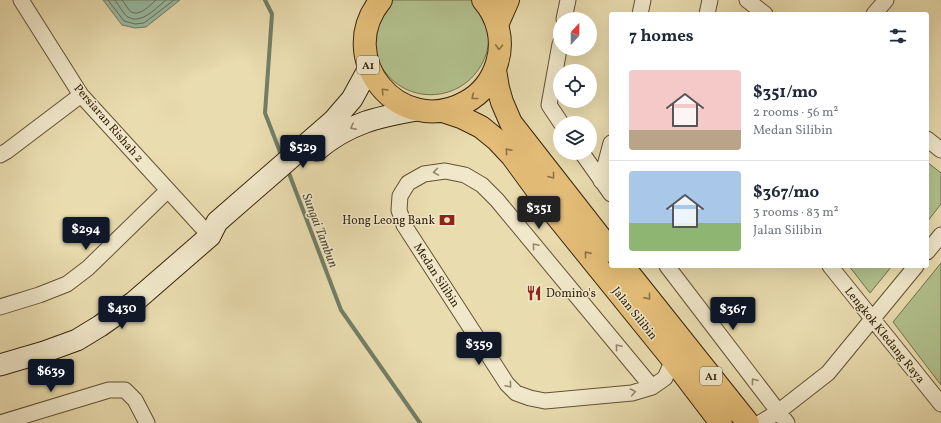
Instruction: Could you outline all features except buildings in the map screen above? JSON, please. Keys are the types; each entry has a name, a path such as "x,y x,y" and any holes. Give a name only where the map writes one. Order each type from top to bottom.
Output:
{"main road":[{"name":"A1","path":"372,6 366,28 364,43 366,58 374,78 384,92 408,107 417,110 443,111 459,106 474,97 486,85 495,70 500,48 499,36 497,25 491,11 483,0"},
{"path":"497,25 508,0"},
{"path":"0,365 44,352 76,340 100,326 134,302 210,236 217,222 269,183 322,138 333,121 355,94 369,68"},
{"name":"A1","path":"495,70 502,102 511,123 609,248"},
{"path":"322,138 342,133 359,124 378,118 417,110"},
{"name":"Jalan Silibin","path":"443,111 461,117 481,127 498,140 512,156 550,208 677,373 721,423"},
{"name":"Jalan Silibin","path":"625,268 748,423"},
{"path":"674,330 677,373 703,387 730,423"}],"street":[{"name":"Persiaran Rishah 2","path":"21,0 82,96 210,236"},
{"path":"565,12 568,0"},
{"path":"640,12 643,0"},
{"path":"707,12 710,0"},
{"path":"747,0 762,12"},
{"path":"876,12 886,0"},
{"path":"556,116 549,106 558,56"},
{"path":"0,155 82,96"},
{"path":"929,141 941,150"},
{"path":"601,181 609,151"},
{"path":"587,160 609,191"},
{"name":"Medan Silibin","path":"652,387 482,185 465,175 445,171 424,174 408,183 400,196 399,210 404,225 507,384 516,394 545,401 632,393 652,387 677,373"},
{"path":"0,307 39,295 67,284 88,268 168,190"},
{"path":"929,250 941,235"},
{"path":"669,268 782,417"},
{"name":"Lengkok Kledang Raya","path":"832,268 941,404"},
{"path":"760,423 782,417 828,373 914,268"},
{"path":"0,423 109,390 125,390 135,400 148,423"}],"shaded area":[{"path":"387,0 474,0 476,2 488,30 488,47 485,57 476,72 465,84 451,91 436,94 420,94 405,89 392,80 380,64 373,40 373,36"},
{"path":"929,164 941,173 941,204 929,219"},
{"path":"941,263 941,385 893,322"},
{"path":"851,268 890,268 870,293"}],"water":[{"path":"103,0 180,0 146,27 135,28 122,25"}],"waterway":[{"name":"Sungai Tambun","path":"265,0 272,14 265,113 282,157"},
{"name":"Sungai Tambun","path":"287,168 341,310 420,423"}],"place":[{"name":"Hong Leong Bank","path":"447,220"},
{"name":"Domino's","path":"534,293"}]}
